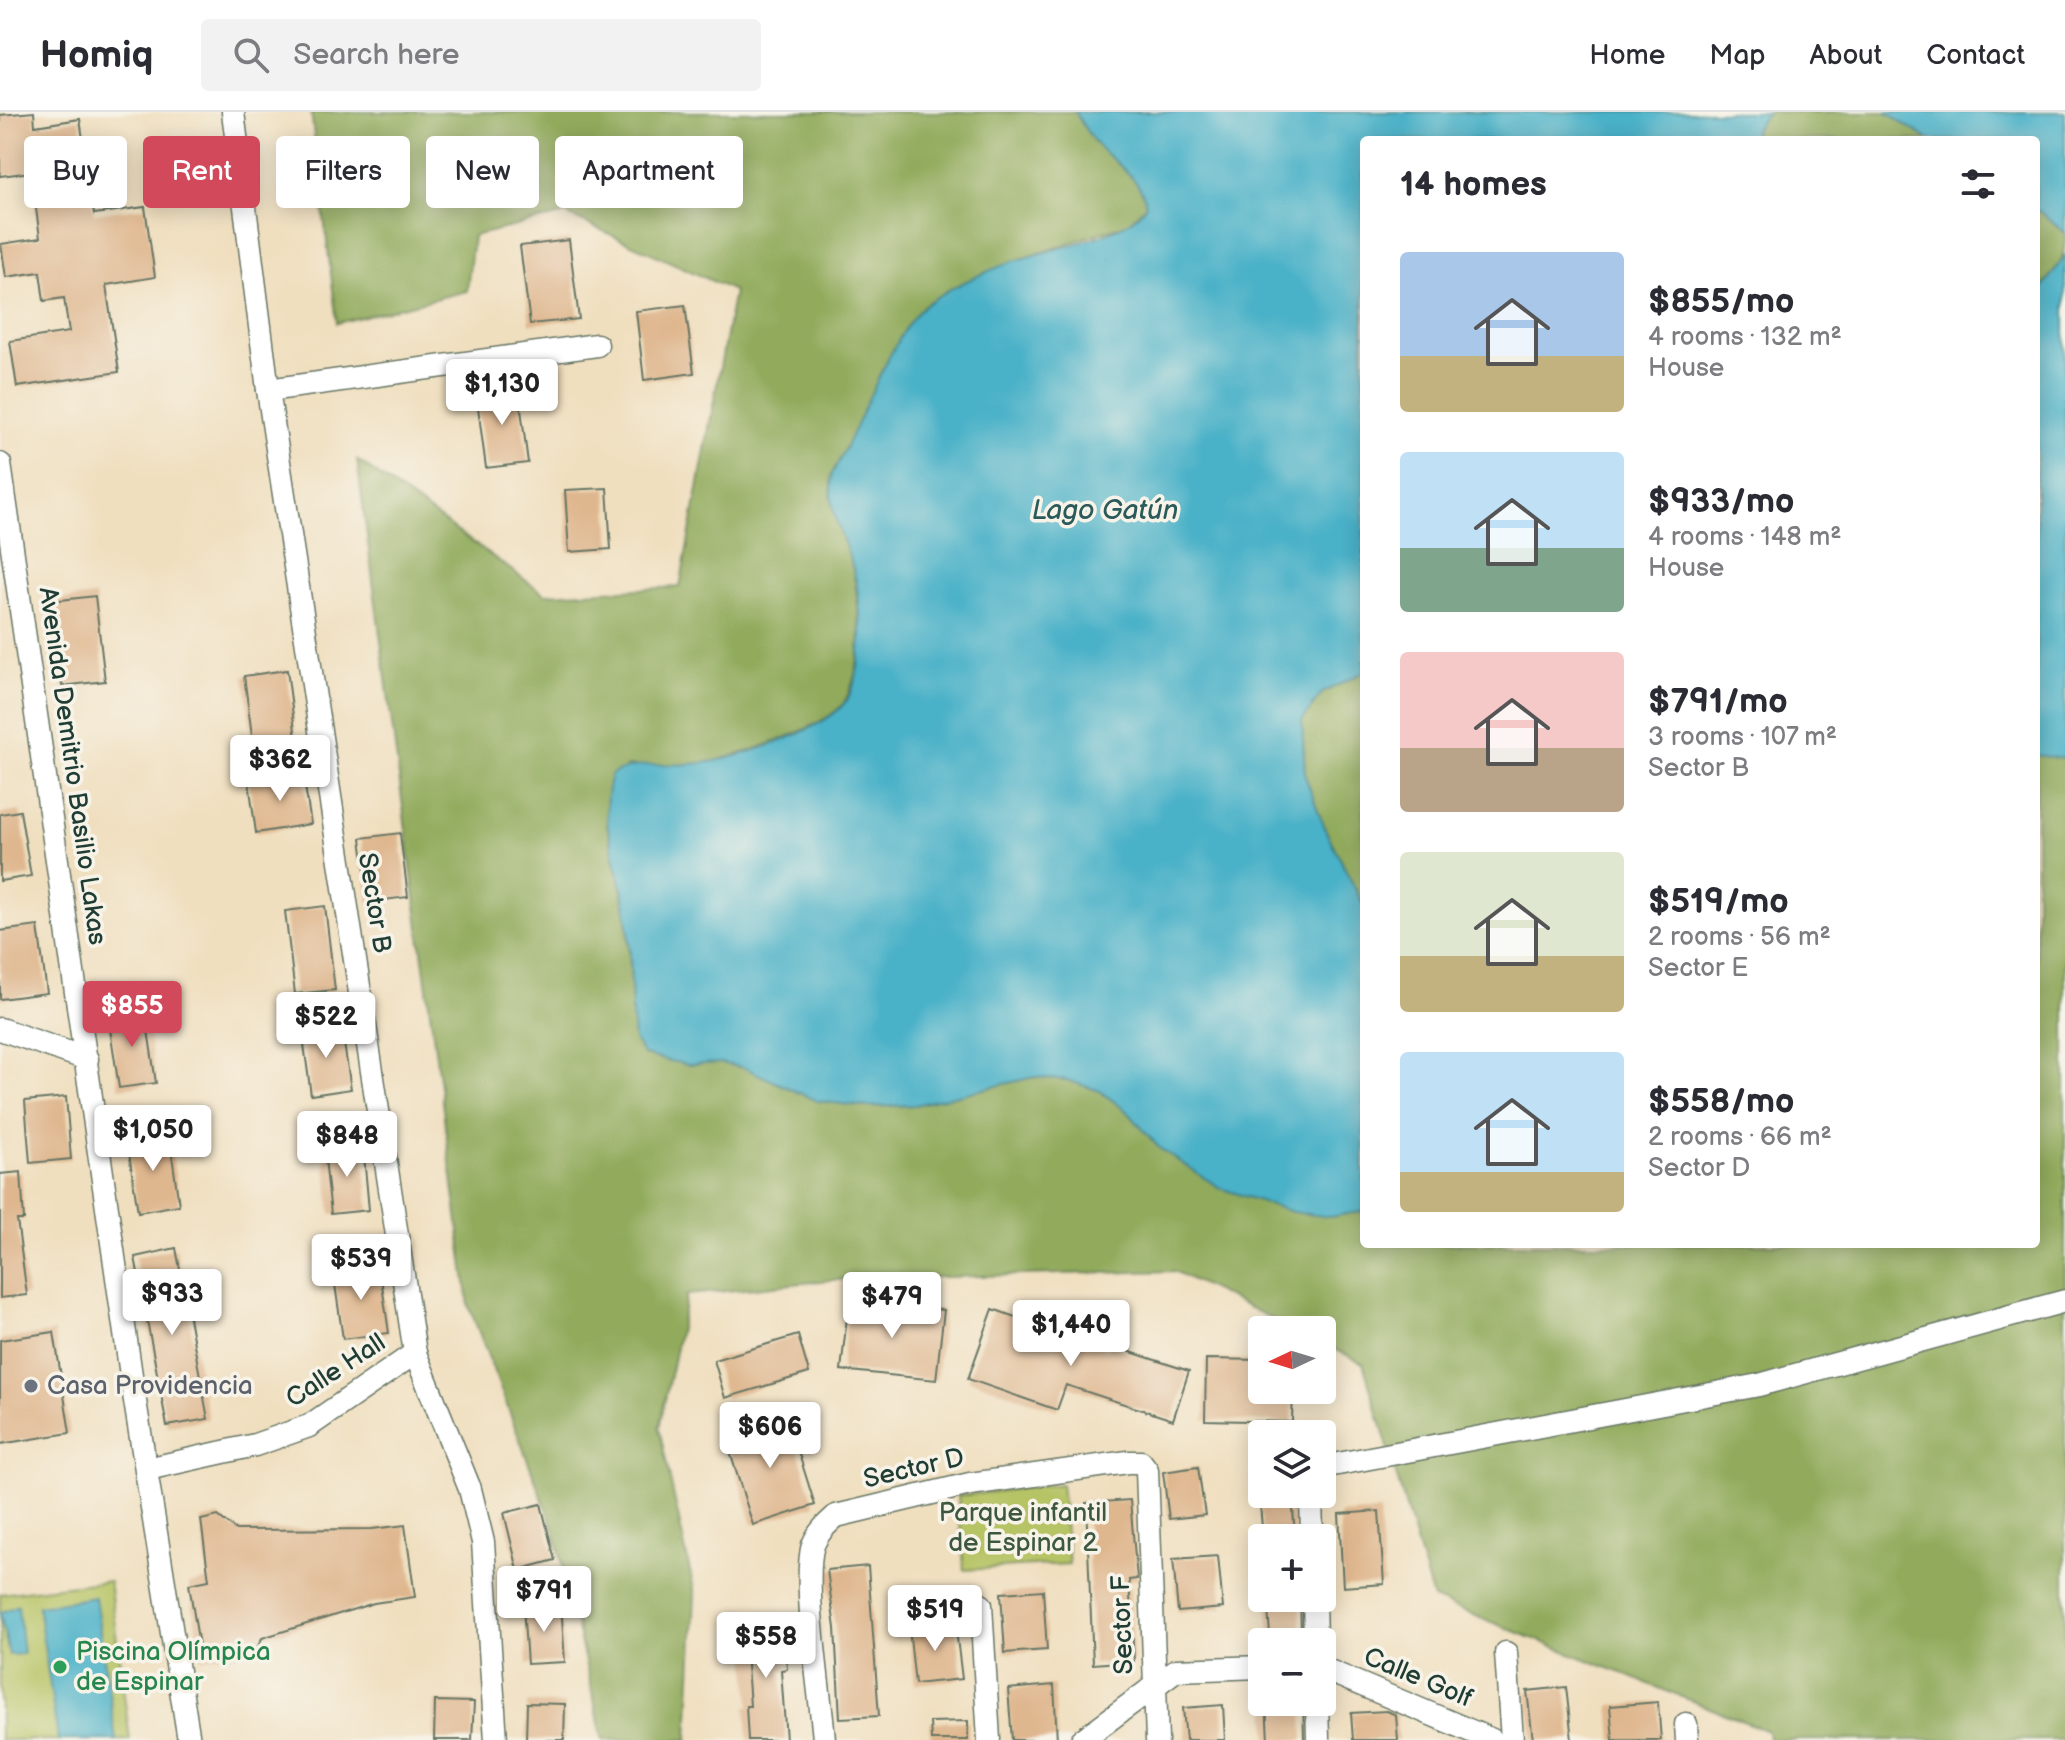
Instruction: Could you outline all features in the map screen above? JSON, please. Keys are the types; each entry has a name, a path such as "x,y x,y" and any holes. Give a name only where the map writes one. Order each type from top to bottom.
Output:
{"street":[{"name":"Sector B","path":"233,112 268,390 415,1353 470,1489 483,1542 496,1740"},
{"path":"268,390 597,345"},
{"name":"Avenida Demitrio Basilio Lakas","path":"0,464 189,1740"},
{"path":"0,1029 87,1059"},
{"path":"1336,1464 1759,1385 1850,1363 2065,1301"},
{"name":"Calle Hall","path":"147,1469 255,1445 309,1426 415,1353"},
{"name":"Sector F","path":"1141,1462 1147,1470 1157,1740"},
{"name":"Sector D","path":"824,1740 810,1576 813,1547 821,1529 836,1516 970,1484 1141,1462"},
{"path":"981,1605 989,1740"},
{"name":"Calle Golf","path":"1506,1653 1512,1740"},
{"path":"1082,1740 1153,1684 1176,1670 1248,1667"},
{"name":"Calle Golf","path":"1336,1674 1492,1740"},
{"path":"1317,1716 1318,1740"}],"green space":[{"path":"311,112 1075,112 1095,143 1144,192 1146,205 1127,224 1009,263 924,305 832,474 832,502 854,575 860,639 852,686 836,711 822,721 782,739 706,763 626,766 607,825 627,914 634,1040 644,1055 688,1065 720,1063 745,1068 817,1101 868,1107 915,1105 1034,1077 1067,1080 1100,1091 1129,1113 1159,1148 1220,1188 1330,1217 1360,1212 1360,1248 2040,1248 2040,756 2065,759 2065,1740 1769,1740 1768,1731 1433,1599 1363,1363 1336,1350 1336,1316 1266,1316 1174,1271 831,1280 687,1295 659,1428 695,1594 688,1740 603,1740 555,1532 469,1306 357,460 545,594 680,587 734,291 566,214 473,236 467,291 337,323 323,208 410,208 410,136 314,136"},
{"path":"1768,112 1886,112 1923,136 1753,136"},
{"path":"2040,212 2065,233 2063,256 2040,290"},
{"path":"1360,674 1360,898 1325,829 1305,776 1302,721 1322,693"},
{"name":"Parque infantil de Espinar 2","path":"1061,1484 1069,1564 964,1570 958,1496"},
{"name":"Piscina Olímpica de Espinar","path":"109,1581 130,1740 0,1740 0,1594"}],"water":[{"name":"Lago Gatún","path":"1075,112 1768,112 1752,136 1360,136 1360,674 1322,693 1302,721 1305,776 1325,829 1360,898 1360,1212 1330,1217 1292,1212 1220,1188 1159,1148 1129,1113 1100,1091 1067,1080 1034,1077 915,1105 868,1107 817,1101 745,1068 720,1063 688,1065 644,1055 634,1040 627,915 606,811 611,775 632,767 701,763 735,756 796,735 842,706 852,690 858,670 861,622 855,575 834,511 832,474 889,357 914,316 926,304 955,286 1008,263 1103,235 1136,217 1146,205 1139,186 1088,133"},
{"path":"1886,112 2065,112 2065,233 2040,212 2040,136 1923,136"},
{"path":"2065,256 2065,759 2040,756 2040,291"},
{"path":"95,1597 116,1740 58,1740 38,1606"},
{"path":"18,1605 23,1654 9,1655 0,1613"}],"building":[{"path":"34,112 35,126 80,119 83,136 24,136 24,173 0,176 0,115"},
{"path":"36,208 93,208 94,214 145,208 155,277 106,285 119,372 17,387 10,341 69,332 64,298 44,301 40,272 6,277 1,244 40,238"},
{"path":"569,240 579,319 530,324 520,246"},
{"path":"685,305 694,373 644,380 636,311"},
{"path":"518,386 528,463 486,468 476,392"},
{"path":"607,488 611,549 569,552 565,490"},
{"path":"95,596 105,681 62,686 52,601"},
{"path":"287,670 296,738 253,743 244,676"},
{"path":"303,774 311,824 256,833 249,782"},
{"path":"20,811 31,876 0,881 0,814"},
{"path":"400,833 408,897 369,902 361,838"},
{"path":"325,906 335,990 295,994 285,911"},
{"path":"38,926 47,993 0,999 0,931"},
{"path":"145,1010 156,1083 119,1088 108,1016"},
{"path":"341,1024 351,1089 311,1095 302,1030"},
{"path":"66,1097 71,1159 30,1163 25,1101"},
{"path":"169,1134 179,1205 138,1212 127,1140"},
{"path":"363,1145 369,1210 331,1214 324,1149"},
{"path":"21,1172 24,1220 17,1220 27,1295 0,1298 0,1174"},
{"path":"176,1248 208,1419 167,1426 135,1257"},
{"path":"379,1264 389,1333 343,1339 333,1271"},
{"path":"849,1300 944,1310 936,1380 841,1370"},
{"path":"993,1309 1107,1350 1109,1345 1189,1371 1173,1420 1066,1385 1057,1410 968,1379"},
{"name":"Casa Providencia","path":"54,1332 70,1433 0,1444 0,1340"},
{"path":"798,1335 809,1373 725,1398 714,1360"},
{"path":"1206,1359 1248,1360 1248,1404 1293,1404 1292,1420 1205,1420"},
{"path":"787,1416 815,1505 753,1525 725,1436"},
{"path":"1198,1467 1205,1515 1169,1519 1163,1472"},
{"path":"1130,1500 1137,1579 1129,1580 1134,1661 1093,1664 1086,1503"},
{"path":"541,1504 555,1560 518,1570 504,1513"},
{"path":"1260,1508 1293,1508 1294,1524 1262,1524"},
{"path":"1379,1511 1384,1584 1343,1587 1339,1514"},
{"path":"218,1516 236,1530 372,1529 405,1525 415,1597 374,1603 262,1638 255,1653 201,1658 189,1584 209,1580 201,1520"},
{"path":"1218,1556 1223,1608 1178,1612 1173,1559"},
{"path":"868,1566 879,1716 840,1718 835,1628 827,1570"},
{"path":"1043,1590 1047,1650 1005,1653 1001,1593"},
{"path":"561,1603 565,1662 527,1664 523,1606"},
{"path":"1268,1612 1300,1612 1301,1628 1270,1628"},
{"path":"783,1620 787,1669 781,1670 786,1740 748,1740 746,1706 750,1706 744,1623"},
{"path":"955,1622 962,1679 915,1684 909,1628"},
{"path":"1054,1685 1057,1740 1012,1740 1008,1689"},
{"path":"1566,1687 1572,1740 1533,1740 1527,1691"},
{"path":"435,1701 474,1702 472,1740 434,1740"},
{"path":"1658,1702 1661,1740 1613,1740 1610,1706"},
{"path":"527,1703 565,1704 564,1740 526,1740"},
{"path":"1223,1705 1225,1740 1186,1740 1183,1708"},
{"path":"1387,1711 1396,1715 1398,1740 1353,1740 1351,1713"},
{"path":"1267,1716 1303,1716 1304,1740 1268,1740"},
{"path":"968,1721 968,1740 931,1740 930,1722"}],"place":[{"name":"Casa Providencia","path":"31,1386"},
{"name":"Piscina Olímpica de Espinar","path":"60,1667"}]}
